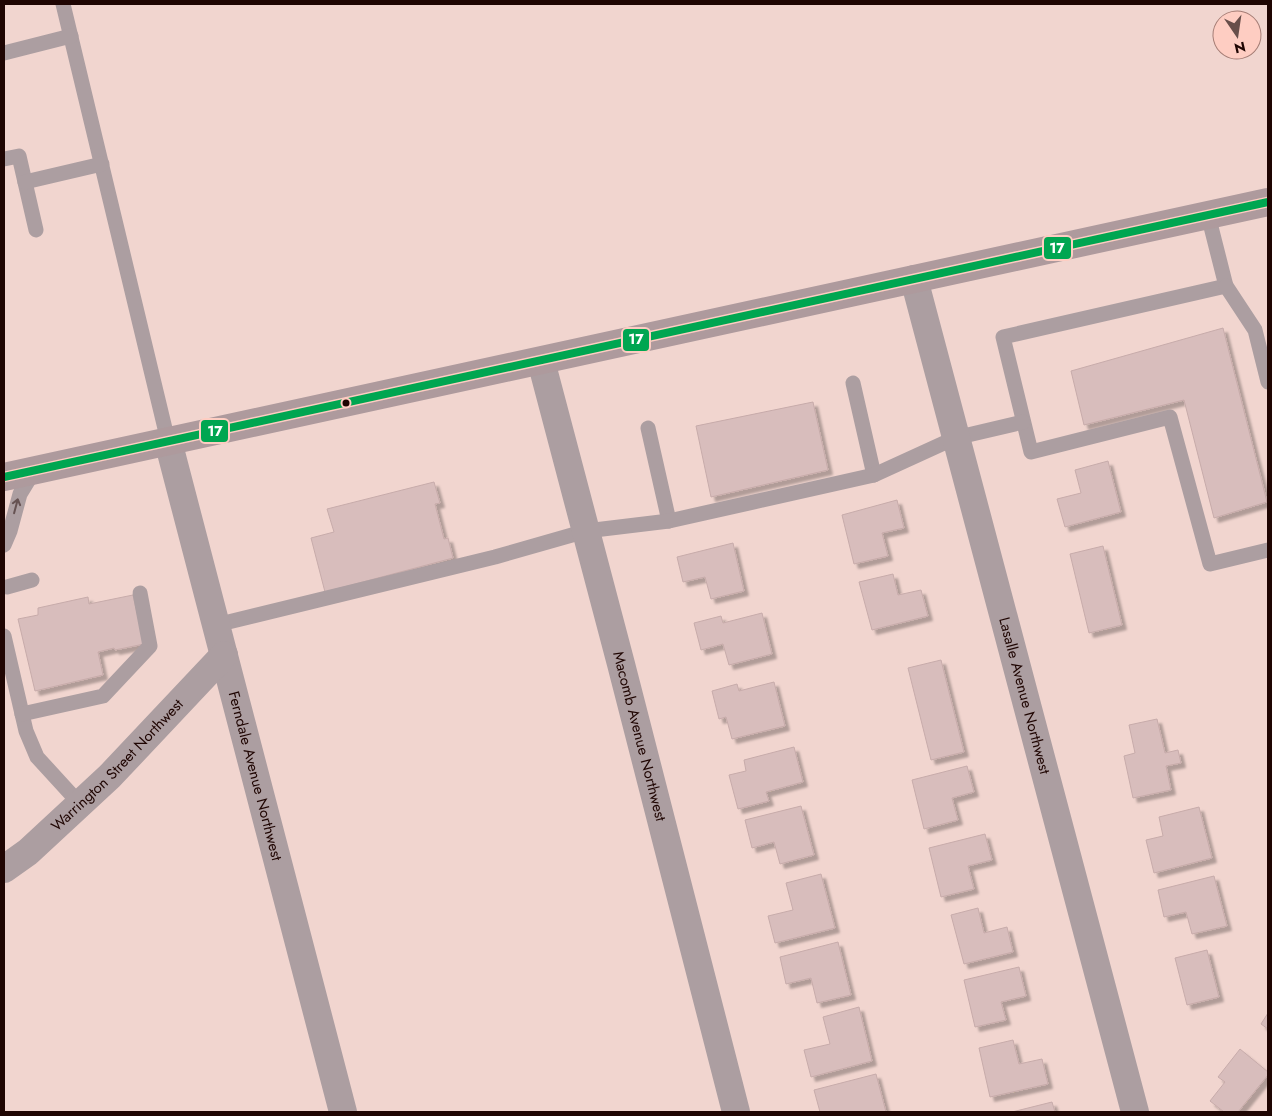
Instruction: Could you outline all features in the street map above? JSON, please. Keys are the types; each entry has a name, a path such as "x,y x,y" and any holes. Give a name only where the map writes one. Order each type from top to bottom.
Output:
{"highway":[{"path":"4,477 1268,202"}],"street":[{"name":"Lasalle Avenue Northwest","path":"914,279 1135,1112"},
{"name":"Macomb Avenue Northwest","path":"541,361 736,1112"},
{"name":"Ferndale Avenue Northwest","path":"168,441 343,1112"},
{"name":"Warrington Street Northwest","path":"4,869 28,852 110,776 224,655"}],"lane":[{"path":"63,4 168,441"},
{"path":"4,53 71,36"},
{"path":"4,159 19,156 36,230"},
{"path":"25,182 102,164"},
{"path":"1208,215 1226,286 1262,328 1268,382"},
{"path":"1226,286 1003,337 1031,452 1170,416 1210,564 1268,550"},
{"path":"853,383 874,475"},
{"path":"216,625 495,557 586,531 669,521 874,475 956,438 1023,422"},
{"path":"648,428 669,521"},
{"path":"4,545 10,531 20,494 34,470"},
{"path":"5,583 32,580"},
{"path":"22,714 103,696 150,646 140,593"},
{"path":"4,636 26,730 37,757 80,804"}],"building":[{"path":"1223,328 1267,502 1214,518 1184,400 1084,425 1071,371"},
{"path":"813,402 828,470 711,497 696,426"},
{"path":"1108,461 1121,512 1065,527 1057,499 1081,493 1075,470"},
{"path":"434,482 440,503 435,504 444,539 448,538 453,558 325,592 311,538 334,532 327,509"},
{"path":"897,500 904,528 882,533 888,556 854,564 842,515"},
{"path":"733,543 744,591 711,599 705,577 683,582 677,557"},
{"path":"1103,546 1122,625 1089,633 1070,554"},
{"path":"893,574 898,595 921,590 928,616 872,630 859,582"},
{"path":"133,595 144,644 98,652 103,675 35,691 18,619 38,615 38,608 88,597 89,604"},
{"path":"762,613 772,654 729,665 723,644 701,650 694,623 721,616 723,623"},
{"path":"941,660 964,752 931,760 908,668"},
{"path":"774,682 785,726 732,739 726,717 719,719 712,691 737,684 739,691"},
{"path":"1157,719 1165,753 1178,750 1181,763 1166,766 1171,790 1133,798 1124,756 1135,753 1129,725"},
{"path":"794,747 803,782 766,792 769,801 738,809 729,775 746,771 744,760"},
{"path":"967,766 974,792 952,798 958,820 924,829 912,780"},
{"path":"801,806 814,855 780,864 774,842 752,848 745,820"},
{"path":"1199,807 1212,858 1154,873 1146,840 1163,836 1159,817"},
{"path":"985,834 992,860 968,866 974,889 941,897 929,848"},
{"path":"821,874 835,928 775,943 768,916 793,910 786,883"},
{"path":"1214,876 1227,926 1192,934 1186,912 1164,917 1158,890"},
{"path":"978,908 984,933 1007,927 1013,952 964,964 951,915"},
{"path":"838,942 851,995 817,1003 811,978 786,984 780,957"},
{"path":"1207,950 1219,997 1187,1005 1175,958"},
{"path":"1019,967 1026,996 1001,1002 1006,1020 975,1027 964,980"},
{"path":"859,1007 872,1061 811,1077 804,1050 830,1044 823,1017"},
{"path":"1268,1013 1268,1029 1261,1024"},
{"path":"1013,1040 1019,1064 1042,1059 1048,1084 990,1097 979,1048"},
{"path":"1240,1049 1268,1072 1268,1075 1238,1112 1224,1112 1210,1101 1225,1082 1218,1077"},
{"path":"876,1074 886,1112 820,1112 814,1090"},
{"path":"1052,1102 1055,1112 1012,1112"}],"transit line":[{"name":"17","path":"4,477 1268,202"}]}
